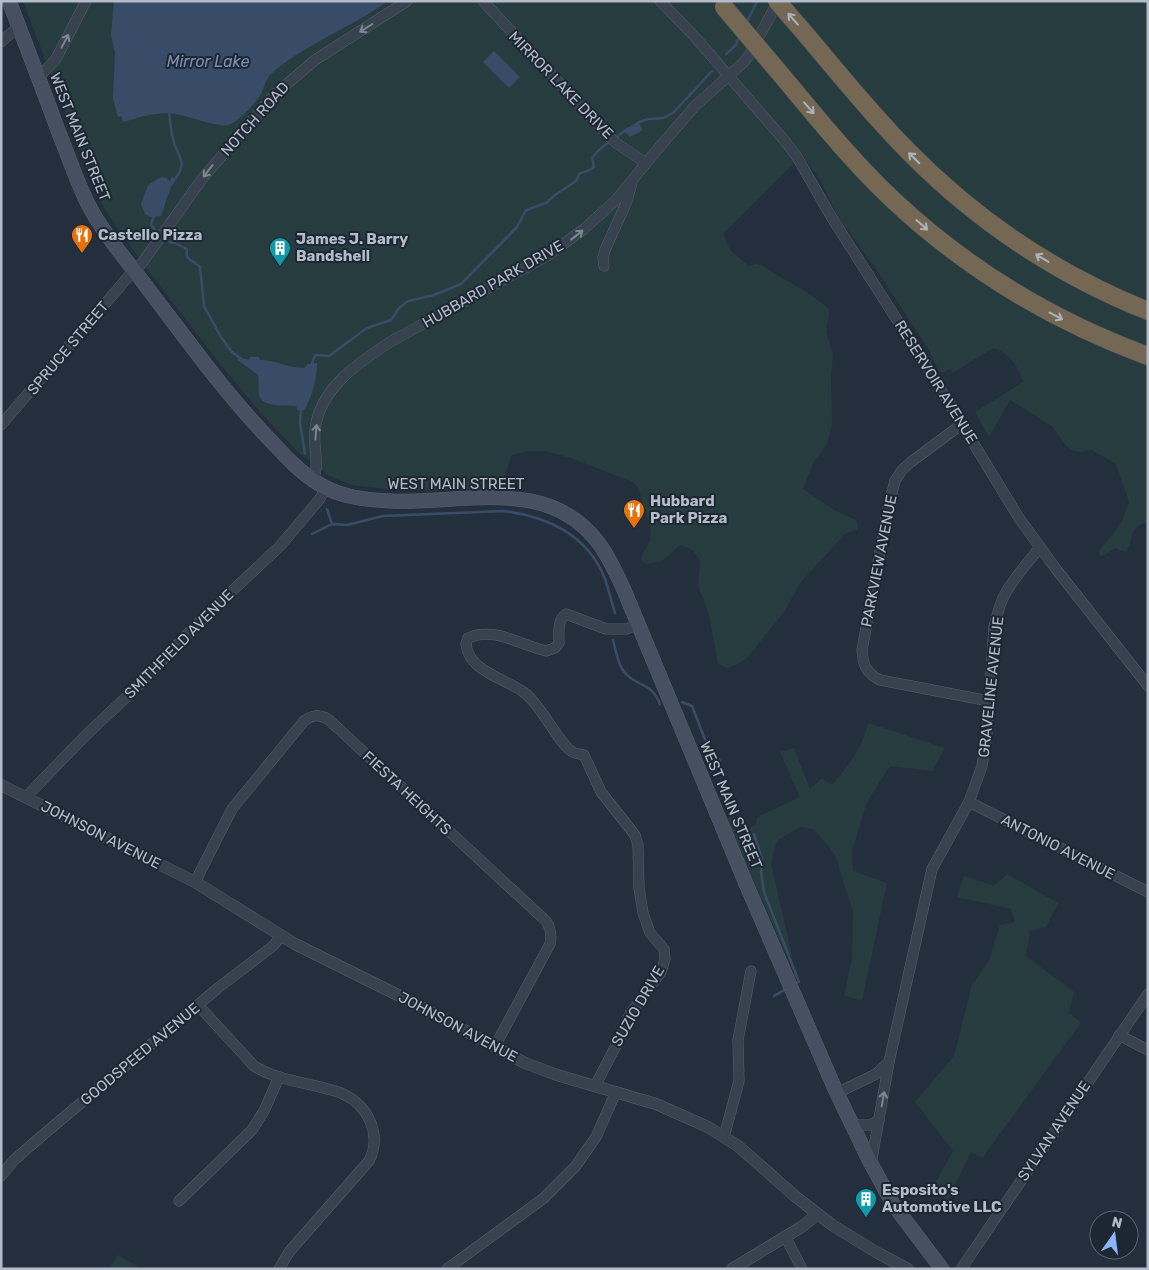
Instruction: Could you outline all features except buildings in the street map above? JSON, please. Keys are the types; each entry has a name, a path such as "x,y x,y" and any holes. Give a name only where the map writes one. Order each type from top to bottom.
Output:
{"highway":[{"path":"777,1 900,144 969,207 1006,234 1057,266 1100,290 1148,311"},
{"path":"721,4 873,179 903,209 942,242 984,273 1042,308 1090,333 1148,356"}],"main road":[{"name":"WEST MAIN STREET","path":"9,1 88,205 98,222 236,403 291,461 313,480 326,488 351,496 378,501 515,498 532,500 549,505 576,520 600,544 616,572 791,986 852,1125 893,1204 942,1269"}],"street":[{"path":"38,78 56,59 86,1"},
{"name":"NOTCH ROAD","path":"134,270 148,256 214,164 274,95 315,60 407,1"},
{"name":"MIRROR LAKE DRIVE","path":"483,1 616,143 646,163"},
{"name":"RESERVOIR AVENUE","path":"660,1 695,37 797,157 832,218 962,424 1005,496 1040,547 1148,686"},
{"path":"729,76 750,54 777,1"},
{"path":"1,42 18,26"},
{"name":"HUBBARD PARK DRIVE","path":"313,480 316,469 315,430 319,413 329,394 343,377 390,342 521,271 566,243 607,209 695,106 729,76"},
{"path":"604,266 604,250 627,201 633,179"},
{"name":"SPRUCE STREET","path":"1,425 134,270"},
{"name":"PARKVIEW AVENUE","path":"962,424 911,462 902,470 896,481 888,508 862,650 866,669 871,676 880,680 989,702"},
{"name":"SMITHFIELD AVENUE","path":"26,798 84,736 136,688 196,625 280,546 319,500 326,488"},
{"name":"GRAVELINE AVENUE","path":"871,1164 890,1062 932,869 969,802 986,750 994,627 998,612 1003,597 1010,585 1040,547"},
{"name":"SUZIO DRIVE","path":"595,1086 621,1036 630,1014 661,972 665,959 664,949 650,933 641,907 638,845 628,826 601,792 584,755 572,752 561,740 535,702 525,693 479,667 469,657 466,644 468,638 475,635 492,633 546,650 555,648 559,643 560,622 566,614 606,629 627,629 638,624"},
{"name":"FIESTA HEIGHTS","path":"195,882 232,809 304,721 309,717 321,716 328,719 546,921 550,927 550,944 495,1046"},
{"name":"JOHNSON AVENUE","path":"1,785 195,882 281,936 414,1003 534,1067 671,1109 724,1136 748,1154 817,1214 876,1252 908,1269"},
{"name":"ANTONIO AVENUE","path":"969,802 1148,892"},
{"name":"GOODSPEED AVENUE","path":"1,1176 14,1160 28,1148 198,1005 273,946 281,936"},
{"path":"724,1136 739,1081 738,1040 751,971"},
{"name":"SYLVAN AVENUE","path":"961,1269 1148,994"},
{"path":"198,1005 250,1064 263,1072 279,1078 343,1093 361,1105 371,1120 375,1142 369,1161 289,1252 278,1269"},
{"path":"1119,1035 1148,1050"},
{"path":"837,1093 876,1074 890,1062"},
{"path":"179,1201 252,1130 264,1111 279,1078"},
{"path":"447,1269 544,1198 576,1167 596,1137 616,1092"},
{"path":"852,1125 871,1125 879,1120"},
{"path":"732,1269 803,1226 817,1214"},
{"path":"785,1236 802,1269"}],"green space":[{"path":"23,1 1148,1 1148,522 1136,528 1125,552 1115,548 1100,556 1099,551 1122,522 1129,502 1116,464 1092,450 1079,452 1070,449 1052,426 1010,400 989,437 975,412 1023,382 1016,366 1004,353 993,348 953,373 950,369 939,372 927,347 878,272 839,218 819,178 802,155 723,234 730,250 749,266 761,265 814,297 828,308 826,332 833,354 831,380 832,425 827,443 814,461 803,489 836,511 856,520 858,525 857,530 846,533 801,582 784,612 748,657 728,668 722,666 718,663 709,614 698,585 699,558 692,550 680,545 662,561 646,564 641,560 650,541 651,530 641,496 633,482 571,458 545,451 529,451 512,455 500,488 407,491 351,485 328,475 299,453 260,412 216,359 104,209 90,178"},
{"path":"868,723 945,748 932,771 890,766 867,802 852,851 853,871 887,883 862,1001 844,995 852,958 853,911 835,855 814,829 799,827 777,841 771,863 792,956 785,953 727,819 734,816 740,833 756,825 757,817 800,797 780,752 794,748 810,789 822,778 832,785 854,756 863,740"},
{"path":"1007,874 1058,903 1046,927 1030,931 1026,956 1074,992 1069,1013 1081,1023 982,1158 971,1152 948,1200 932,1189 953,1151 915,1102 954,1056 972,985 989,961 1000,925 1015,922 1011,909 957,897 964,876 994,886"},
{"path":"118,1255 143,1269 109,1269"}],"water":[{"name":"Mirror Lake","path":"114,1 388,1 285,63 269,76 259,98 246,112 232,123 223,125 169,113 149,115 123,122 121,116 118,117 113,99 115,52 111,35"},
{"path":"494,51 520,77 509,88 483,62"},
{"path":"638,122 643,130 630,137 623,130"},
{"path":"161,177 168,178 167,180 170,181 172,177 177,179 171,186 161,216 151,217 145,214 141,204 148,185"},
{"path":"239,357 249,360 250,357 259,357 260,360 298,368 304,368 308,364 317,363 314,387 304,410 298,411 296,406 269,404 261,399 258,375 238,360"}],"waterway":[{"path":"747,22 757,1"},
{"path":"726,54 735,46 740,36"},
{"path":"637,123 648,119 664,118 674,112 712,71"},
{"path":"169,111 173,139 182,163 175,179"},
{"path":"614,139 626,130"},
{"path":"311,367 315,355 329,356 367,328 391,320 399,308 408,301 434,295 461,284 517,227 526,210 546,203 576,181 580,173 594,167 592,158 609,142"},
{"path":"154,216 151,224 157,234"},
{"path":"169,242 187,249 188,257 200,267 204,306 221,337 231,351 241,359"},
{"path":"301,409 300,423 305,454"},
{"path":"327,509 332,524"},
{"path":"312,534 332,524 347,525 383,516 503,511 535,518 564,530 577,539 588,551 598,564 605,579 615,613"},
{"path":"613,640 623,671 653,692 660,704"},
{"path":"682,702 692,706 706,742 720,761"},
{"path":"754,834 762,859 761,872 764,892 799,982 795,984"},
{"path":"774,996 786,989"}],"place":[{"name":"Castello Pizza","path":"82,254"},
{"name":"James J. Barry Bandshell","path":"280,267"},
{"name":"Hubbard Park Pizza","path":"634,529"},
{"name":"Esposito's Automotive LLC","path":"866,1218"}]}
